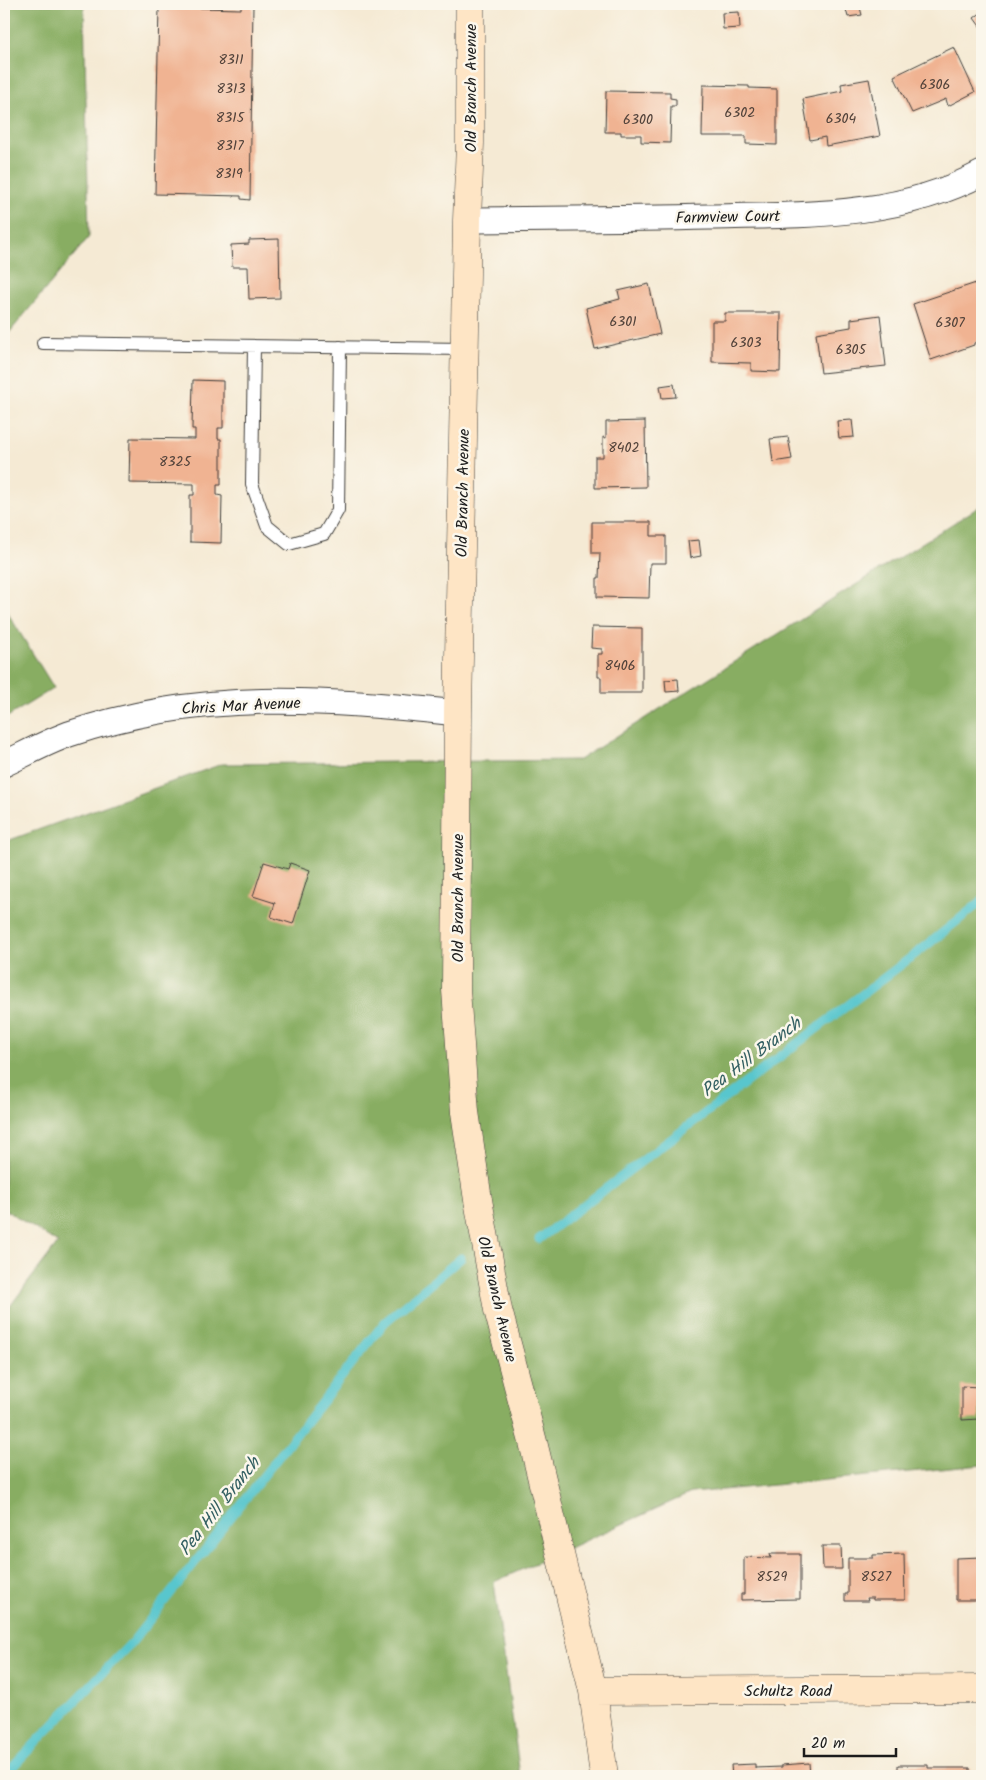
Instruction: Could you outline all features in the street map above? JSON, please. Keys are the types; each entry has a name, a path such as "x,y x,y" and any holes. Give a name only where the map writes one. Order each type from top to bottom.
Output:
{"main road":[{"name":"Old Branch Avenue","path":"470,4 470,143 458,713 456,990 466,1112 478,1200 498,1310 533,1442 593,1691 604,1776"},
{"name":"Schultz Road","path":"593,1691 982,1689"}],"street":[{"name":"Farmview Court","path":"467,220 805,215 888,205 930,194 982,173"},
{"name":"Chris Mar Avenue","path":"4,764 68,734 95,726 145,713 211,703 319,701 458,713"}],"lane":[{"path":"43,343 465,349"},
{"path":"254,346 252,484 267,526 289,544 324,534 338,510 340,347"}],"green space":[{"path":"4,4 84,4 89,237 4,339"},
{"path":"982,505 982,1465 691,1493 494,1582 520,1776 4,1776 4,1314 58,1243 4,1209 4,842 222,764 579,760"},
{"path":"4,607 54,688 4,719"}],"building":[{"path":"859,4 862,15 848,17 845,6"},
{"path":"241,5 253,5 250,200 241,199 241,196 155,194 159,7 241,9"},
{"path":"739,12 740,28 723,29 722,13"},
{"path":"982,12 982,29 974,18"},
{"path":"954,47 975,92 948,106 946,99 912,113 894,76"},
{"path":"869,79 880,136 826,146 825,137 810,140 803,99 842,91 841,84"},
{"path":"703,85 777,89 777,145 746,144 746,136 702,136"},
{"path":"606,91 670,92 670,98 676,99 676,106 671,106 670,143 641,142 641,135 621,135 621,132 605,132"},
{"path":"279,239 280,298 249,299 248,267 232,267 231,245 249,244 249,240"},
{"path":"982,281 982,340 974,343 974,345 931,360 913,304"},
{"path":"649,284 660,334 595,349 586,308 620,299 618,291"},
{"path":"725,313 781,313 780,372 751,371 751,363 712,362 712,321 725,321"},
{"path":"880,315 886,366 821,373 816,333 851,327 851,319"},
{"path":"193,380 223,381 223,428 218,428 218,439 221,439 221,485 217,485 217,495 222,496 221,543 190,542 190,495 194,495 194,484 129,483 130,438 195,439 195,429 192,429"},
{"path":"674,384 676,397 662,398 660,386"},
{"path":"852,420 854,437 839,438 837,421"},
{"path":"645,421 646,487 595,488 595,457 603,457 603,437 606,438 606,422"},
{"path":"788,437 792,459 773,462 770,439"},
{"path":"592,522 651,522 651,536 666,536 666,563 650,563 649,598 597,597 600,553 592,553"},
{"path":"699,540 701,556 690,558 688,541"},
{"path":"592,627 642,628 642,693 601,693 601,677 598,677 598,654 602,654 602,649 591,648"},
{"path":"678,679 679,691 666,692 665,680"},
{"path":"264,862 288,869 290,863 310,870 293,924 271,917 275,903 253,896"},
{"path":"962,1386 979,1387 979,1419 962,1420"},
{"path":"822,1546 841,1546 842,1569 823,1569"},
{"path":"770,1554 800,1554 800,1599 741,1600 741,1594 744,1594 744,1557 771,1558"},
{"path":"904,1554 905,1600 873,1600 873,1598 867,1598 868,1601 845,1601 845,1594 848,1594 848,1558 873,1558 873,1555"},
{"path":"982,1557 982,1600 956,1600 956,1558"},
{"path":"809,1763 810,1776 732,1776 731,1765 755,1764 755,1768"},
{"path":"898,1765 928,1765 928,1768 970,1768 970,1776 898,1776"}],"waterway":[{"name":"Pea Hill Branch","path":"539,1239 926,946 982,901"},
{"name":"Pea Hill Branch","path":"4,1776 133,1641 385,1322 461,1258"}]}
